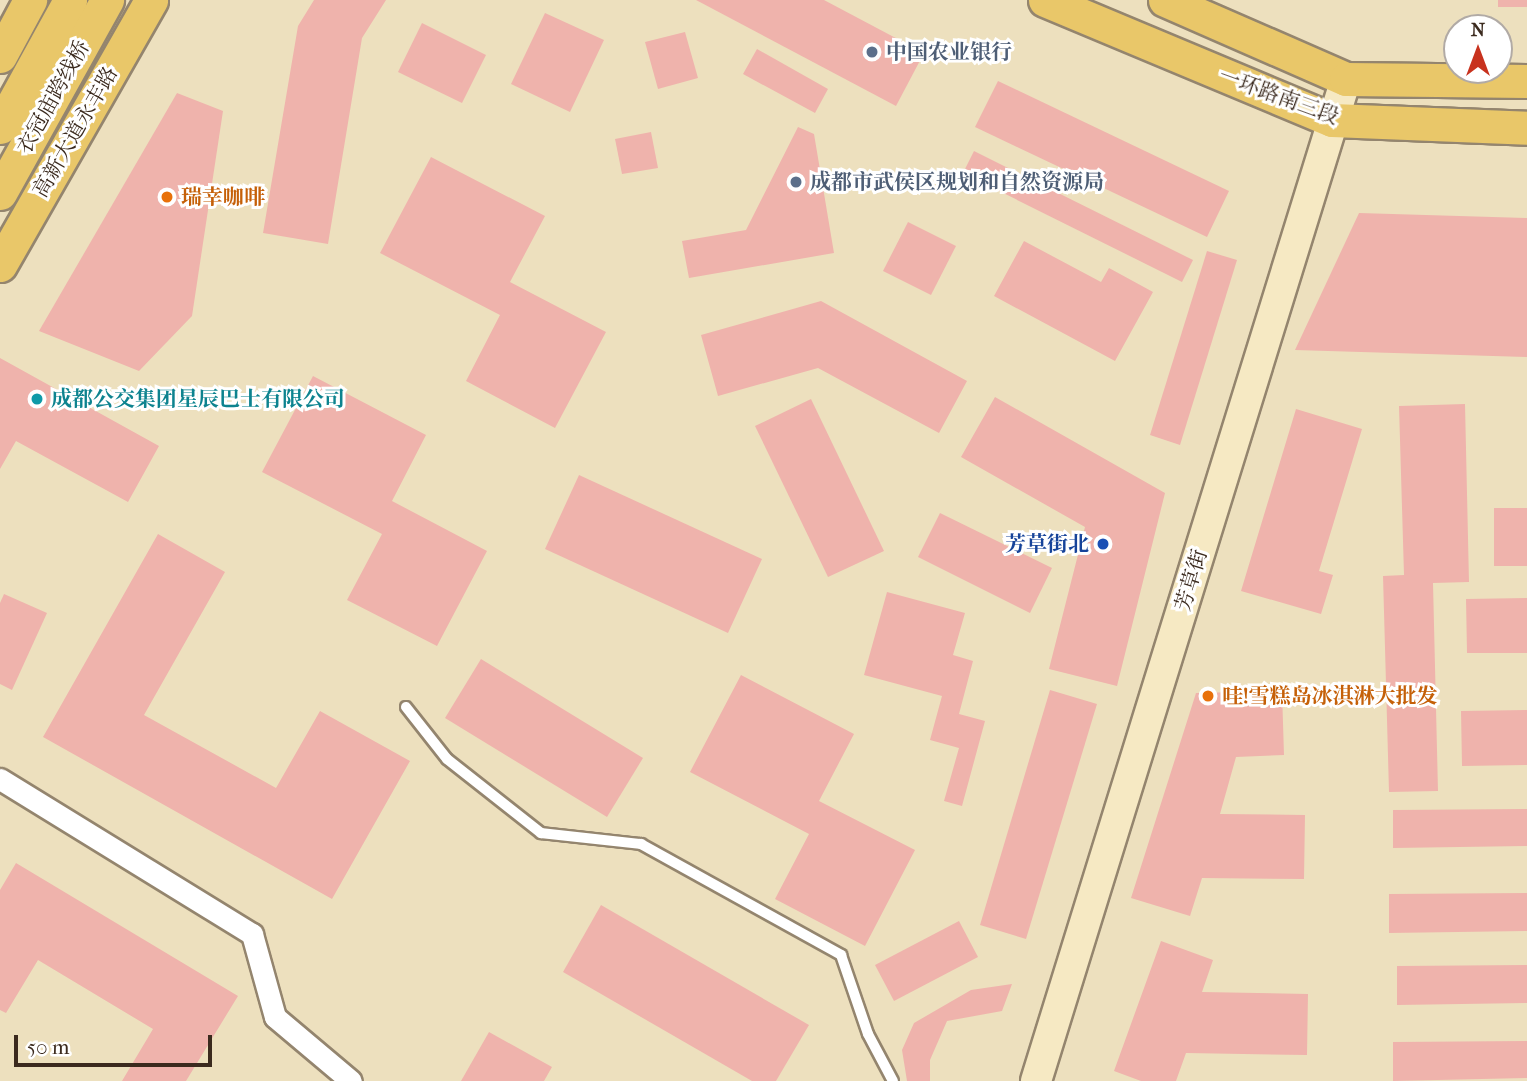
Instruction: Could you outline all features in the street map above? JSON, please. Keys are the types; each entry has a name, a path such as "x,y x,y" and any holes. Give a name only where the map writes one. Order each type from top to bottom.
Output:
{"main road":[{"path":"0,56 30,0"},
{"name":"衣冠庙跨线桥","path":"0,127 70,0"},
{"name":"衣冠庙跨线桥","path":"0,193 107,0"},
{"name":"高新大道永丰路","path":"0,265 151,0"},
{"name":"一环路南三段","path":"1045,0 1332,120 1527,128"},
{"name":"一环路南三段","path":"1165,0 1346,79 1527,81"}],"street":[{"name":"芳草街","path":"1036,1081 1346,79"},
{"path":"0,779 252,934 275,1017 351,1081"}],"lane":[{"path":"406,707 447,760 541,833 640,844 841,955 868,1034 893,1081"}],"building":[{"path":"314,0 386,0 362,38 328,244 263,233 298,26"},
{"path":"696,0 824,0 924,53 896,106"},
{"path":"1498,0 1527,0 1527,7 1498,7"},
{"path":"545,13 604,40 570,112 511,84"},
{"path":"422,23 486,55 462,103 398,72"},
{"path":"685,32 698,78 658,89 645,42"},
{"path":"757,49 828,89 815,113 743,74"},
{"path":"998,81 1229,191 1207,237 975,127"},
{"path":"177,93 223,111 192,316 139,371 39,331"},
{"name":"成都市武侯区规划和自然资源局","path":"798,127 814,134 834,253 689,278 682,241 746,230"},
{"path":"651,132 658,168 622,174 615,139"},
{"path":"974,151 1193,260 1182,282 963,173"},
{"path":"431,157 545,216 510,282 606,332 555,428 466,381 500,315 380,253"},
{"path":"1359,213 1527,218 1527,357 1295,350"},
{"path":"908,222 956,246 931,295 883,271"},
{"path":"1024,241 1101,282 1109,268 1153,292 1115,361 994,296"},
{"path":"1207,251 1237,260 1180,445 1150,435"},
{"path":"821,301 967,381 939,433 818,368 718,396 701,335"},
{"name":"成都公交集团星辰巴士有限公司","path":"0,358 159,446 128,502 16,441 0,469"},
{"path":"313,376 426,435 392,501 487,551 437,646 347,600 382,534 262,472"},
{"path":"995,397 1165,493 1117,686 1049,669 1085,527 961,457"},
{"path":"811,399 884,551 828,577 755,426"},
{"path":"1465,404 1469,582 1433,583 1438,791 1389,792 1383,576 1404,575 1399,406"},
{"path":"1296,409 1362,429 1319,571 1333,575 1321,614 1241,591"},
{"path":"579,475 762,559 728,633 545,549"},
{"path":"1494,508 1527,508 1527,566 1494,566"},
{"path":"940,513 1052,568 1030,613 918,557"},
{"path":"158,534 225,572 144,715 276,788 320,711 410,761 332,899 43,737"},
{"path":"887,592 965,613 953,655 973,661 959,714 985,721 962,806 944,801 959,748 930,740 942,696 864,675"},
{"path":"4,594 47,613 12,690 0,684 0,603"},
{"path":"1527,598 1527,653 1467,653 1466,599"},
{"path":"481,659 643,758 607,817 445,718"},
{"path":"741,675 854,734 819,801 915,850 865,946 775,899 809,834 690,772"},
{"path":"1050,690 1097,704 1026,939 980,925"},
{"path":"1282,691 1284,755 1236,757 1220,814 1305,815 1304,879 1202,878 1190,916 1131,898 1196,693"},
{"path":"1527,710 1527,765 1462,766 1461,711"},
{"path":"1527,809 1527,846 1393,848 1393,810"},
{"path":"16,863 238,996 186,1081 122,1081 153,1029 38,960 6,1013 0,1010 0,890"},
{"path":"1527,893 1527,931 1389,933 1389,894"},
{"path":"601,905 809,1025 776,1081 752,1081 563,972"},
{"path":"959,921 978,957 894,1001 875,965"},
{"path":"1161,941 1213,960 1202,992 1308,994 1307,1055 1186,1053 1176,1081 1141,1081 1114,1071"},
{"path":"1527,965 1527,1003 1397,1005 1397,966"},
{"path":"1012,984 1002,1011 947,1021 930,1060 930,1081 907,1081 902,1050 914,1023 971,990"},
{"path":"489,1032 552,1067 544,1081 461,1081"},
{"path":"1527,1041 1527,1078 1393,1081 1393,1042"}],"place":[{"name":"中国农业银行","path":"872,52"},
{"name":"成都市武侯区规划和自然资源局","path":"796,182"},
{"name":"瑞幸咖啡","path":"167,197"},
{"name":"成都公交集团星辰巴士有限公司","path":"37,399"},
{"name":"芳草街北","path":"1103,544"},
{"name":"哇!雪糕岛冰淇淋大批发","path":"1208,696"}]}
